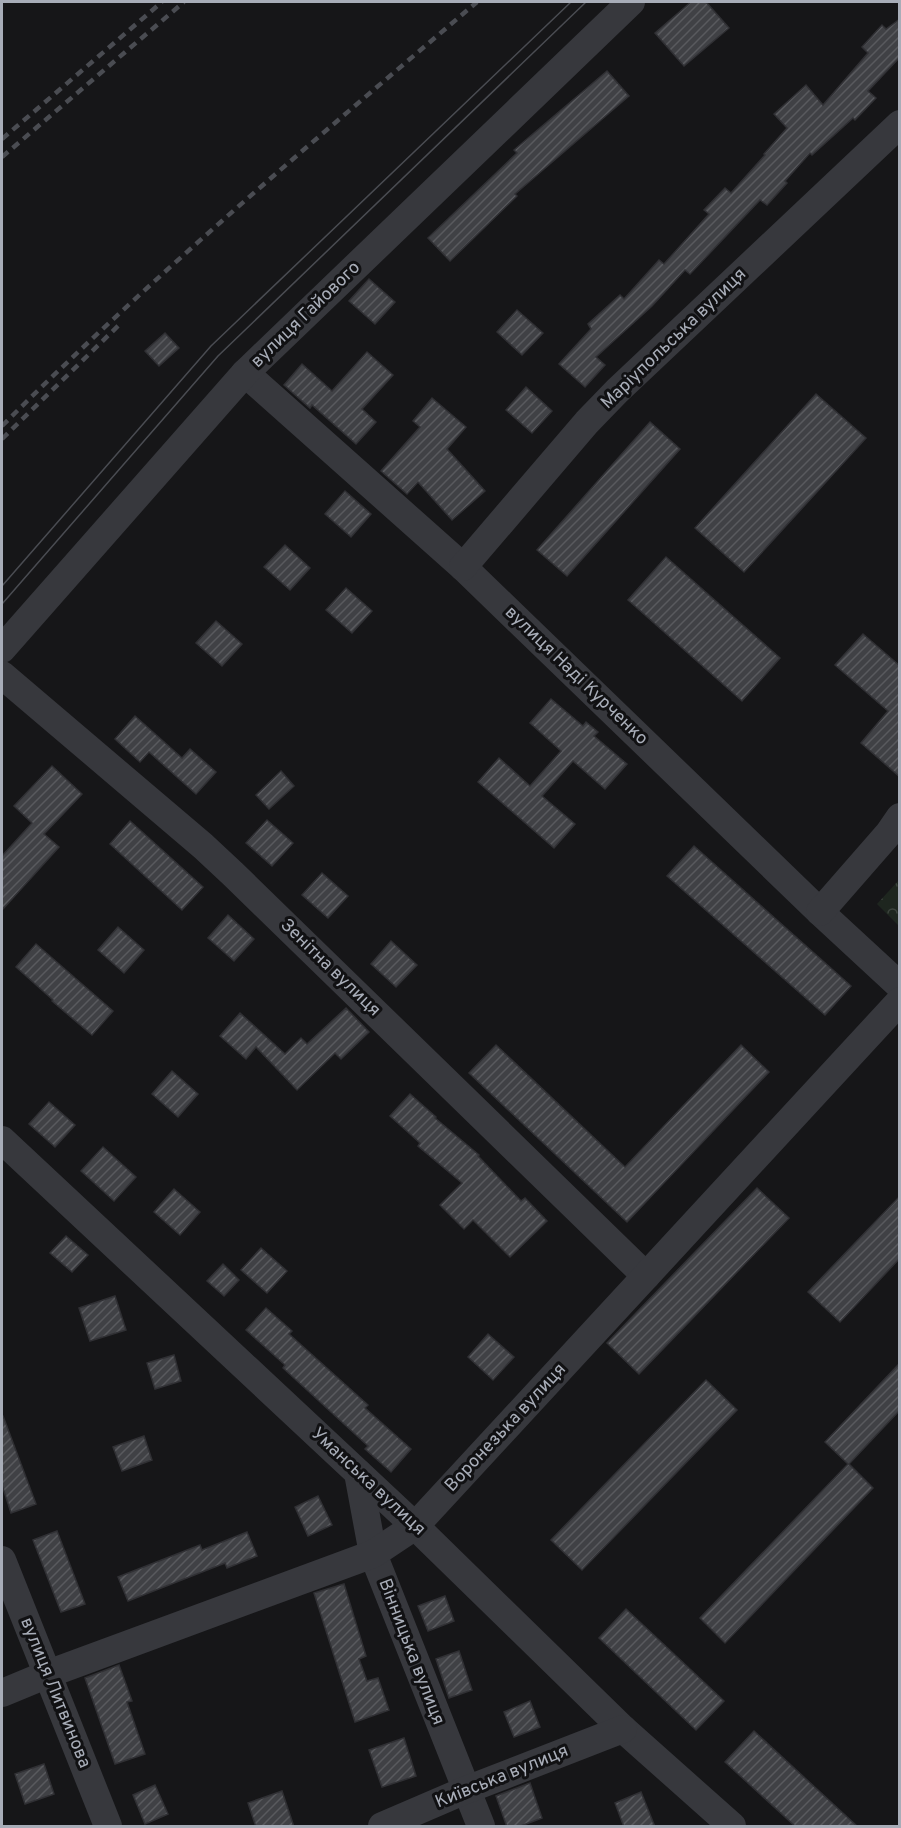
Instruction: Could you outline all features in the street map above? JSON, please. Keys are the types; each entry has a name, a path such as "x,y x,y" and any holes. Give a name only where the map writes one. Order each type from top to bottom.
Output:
{"street":[{"name":"вулиця Гайового","path":"2,649 245,373 631,2"},
{"name":"Маріупольська вулиця","path":"463,567 587,422 617,391 900,124"},
{"name":"вулиця Наді Курченко","path":"245,373 463,567 820,912 900,986"},
{"name":"Зенітна вулиця","path":"2,675 233,873 646,1276"},
{"path":"820,912 889,833 900,817"},
{"name":"Воронезька вулиця","path":"2,1693 373,1554 415,1526 900,1001"},
{"name":"Уманська вулиця","path":"2,1140 415,1526 623,1730 732,1827"},
{"name":"Вінницька вулиця","path":"358,1473 373,1554 481,1827"},
{"name":"вулиця Литвинова","path":"2,1560 108,1827"},
{"name":"Київська вулиця","path":"381,1827 466,1790 623,1730"}],"green space":[{"path":"899,880 899,926 877,904"}],"building":[{"path":"691,2 706,2 729,28 684,66 655,33"},
{"path":"900,19 900,57 868,91 876,98 855,120 853,118 812,155 810,153 767,205 760,200 690,274 685,270 652,306 596,357 605,365 585,387 559,364 591,329 588,324 620,295 624,299 659,260 664,264 709,214 704,210 725,188 731,193 765,155 787,128 774,114 806,85 823,105 868,53 862,47 882,25 886,29"},
{"path":"607,71 629,96 515,194 517,196 450,261 428,238 517,153 514,150"},
{"path":"369,279 395,302 375,324 349,301"},
{"path":"517,310 543,333 522,355 497,332"},
{"path":"165,333 179,348 159,366 145,351"},
{"path":"367,352 393,375 362,409 376,422 356,444 312,405 310,408 284,385 302,364 332,391"},
{"path":"526,387 552,411 532,433 506,410"},
{"path":"816,394 866,438 744,572 695,528"},
{"path":"432,398 466,427 447,449 485,491 452,520 418,482 407,494 381,471 420,427 413,421"},
{"path":"650,422 680,449 567,576 537,550"},
{"path":"345,491 371,514 351,537 325,514"},
{"path":"285,545 310,568 290,590 264,567"},
{"path":"666,557 780,658 742,701 628,600"},
{"path":"346,588 372,611 352,633 326,610"},
{"path":"216,621 242,644 222,666 196,643"},
{"path":"863,634 900,666 900,777 861,743 888,711 835,665"},
{"path":"551,699 583,726 586,722 598,732 594,736 627,764 605,789 573,761 542,796 575,824 554,848 478,782 499,758 530,786 561,751 530,723"},
{"path":"135,716 182,758 190,749 216,772 196,794 149,752 140,762 115,739"},
{"path":"52,766 82,794 44,834 59,847 2,910 2,856 32,823 14,806"},
{"path":"281,771 294,786 269,809 256,795"},
{"path":"267,820 293,843 272,866 246,843"},
{"path":"130,821 203,887 182,910 110,844"},
{"path":"694,846 851,986 825,1015 667,876"},
{"path":"322,873 348,896 328,918 302,895"},
{"path":"228,915 254,939 234,961 208,938"},
{"path":"118,927 144,950 124,973 98,950"},
{"path":"391,941 417,965 396,987 371,964"},
{"path":"36,944 113,1011 92,1035 16,967"},
{"path":"346,1008 369,1032 341,1059 335,1053 297,1090 256,1047 246,1059 220,1036 240,1013 285,1054 301,1038 307,1044"},
{"path":"496,1045 625,1167 741,1045 769,1072 627,1222 469,1073"},
{"path":"172,1071 198,1094 178,1117 152,1094"},
{"path":"410,1094 479,1155 521,1201 525,1198 547,1221 510,1257 473,1220 464,1229 440,1205 462,1183 418,1146 420,1143 390,1116"},
{"path":"49,1102 75,1125 55,1147 29,1124"},
{"path":"103,1147 136,1177 114,1201 81,1171"},
{"path":"757,1188 789,1218 639,1374 607,1343"},
{"path":"174,1189 200,1212 180,1235 154,1212"},
{"path":"900,1196 900,1258 840,1322 808,1292"},
{"path":"66,1236 88,1255 72,1272 50,1253"},
{"path":"261,1248 287,1271 267,1293 241,1270"},
{"path":"223,1264 239,1280 224,1296 207,1281"},
{"path":"115,1296 126,1330 90,1341 79,1308"},
{"path":"266,1308 292,1331 289,1334 368,1405 365,1408 411,1449 391,1472 365,1449 368,1446 283,1368 285,1365 246,1330"},
{"path":"488,1334 514,1357 493,1380 468,1357"},
{"path":"174,1355 181,1381 155,1389 147,1363"},
{"path":"900,1363 900,1410 849,1464 873,1488 725,1643 700,1618 848,1464 825,1442"},
{"path":"706,1380 737,1410 582,1570 551,1540"},
{"path":"2,1416 36,1504 11,1513 2,1485"},
{"path":"144,1436 152,1460 122,1471 113,1447"},
{"path":"318,1496 332,1525 308,1536 295,1507"},
{"path":"57,1531 85,1604 61,1612 33,1540"},
{"path":"247,1532 257,1556 227,1568 225,1563 128,1601 118,1577 200,1545 202,1550"},
{"path":"344,1584 366,1656 359,1659 367,1681 378,1678 389,1710 355,1722 314,1593"},
{"path":"445,1596 454,1621 428,1631 418,1606"},
{"path":"626,1609 724,1701 696,1730 599,1638"},
{"path":"459,1651 472,1690 449,1698 436,1659"},
{"path":"119,1665 132,1701 127,1702 145,1754 115,1764 85,1678"},
{"path":"530,1701 540,1727 514,1737 504,1712"},
{"path":"754,1731 858,1827 796,1827 725,1762"},
{"path":"404,1738 416,1776 382,1787 369,1750"},
{"path":"44,1764 54,1794 25,1804 15,1774"},
{"path":"530,1783 542,1818 518,1827 507,1827 496,1796"},
{"path":"155,1785 168,1814 145,1824 133,1795"},
{"path":"282,1791 294,1827 256,1827 248,1803"},
{"path":"641,1792 655,1827 624,1827 615,1803"}],"tram line":[{"path":"2,586 211,346 571,2"},
{"path":"2,604 218,356 586,2"}],"railway":[{"path":"2,139 162,2"},
{"path":"2,157 184,2"},
{"path":"2,426 176,262 477,2"},
{"path":"2,439 120,324"}]}
